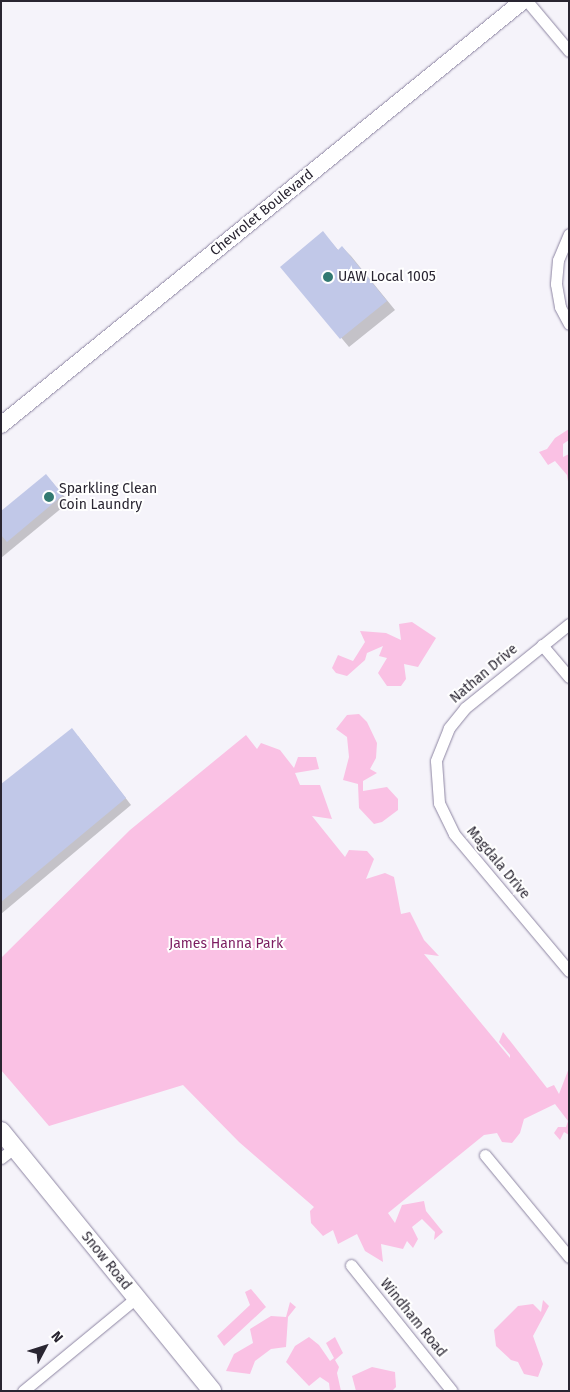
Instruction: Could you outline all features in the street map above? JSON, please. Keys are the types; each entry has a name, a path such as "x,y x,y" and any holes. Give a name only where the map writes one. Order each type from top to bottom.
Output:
{"main road":[{"name":"Chevrolet Boulevard","path":"1,425 523,1"},
{"name":"Snow Road","path":"1,1131 8,1153 136,1298 212,1391"}],"street":[{"path":"527,1 569,51"},
{"path":"569,234 558,260 556,284 560,307 569,324"},
{"name":"Nathan Drive","path":"436,761 444,738 456,717 569,624"},
{"path":"542,645 569,677"},
{"name":"Magdala Drive","path":"436,761 439,803 454,834 569,971"},
{"path":"485,1155 569,1257"},
{"name":"Windham Road","path":"351,1265 452,1391"},
{"path":"23,1391 136,1298"}],"green space":[{"path":"569,429 569,440 563,444 563,457 569,454 569,488 567,475 555,461 548,465 539,452 547,449 555,438"},
{"path":"412,622 436,638 418,667 404,664 406,679 401,686 387,686 378,673 387,658 379,656 383,646 367,653 365,660 347,676 336,673 332,668 338,655 353,661 365,642 360,631 386,633 401,640 399,624"},
{"path":"359,714 367,722 377,743 376,758 370,769 377,773 363,781 363,791 387,787 398,799 398,810 382,822 374,824 359,808 358,784 343,780 349,757 347,737 336,729 347,715"},
{"name":"James Hanna Park","path":"246,735 257,749 261,743 280,750 294,768 298,757 316,757 319,769 295,773 300,785 320,785 332,819 312,816 345,857 349,850 367,851 374,859 366,879 385,873 394,877 401,914 410,912 424,940 439,956 424,954 510,1058 510,1055 499,1042 503,1032 547,1088 554,1085 559,1094 569,1068 569,1135 564,1132 560,1140 554,1133 558,1127 566,1127 568,1121 555,1104 524,1119 520,1133 512,1143 502,1142 497,1133 484,1135 388,1213 395,1223 402,1205 424,1201 426,1211 443,1232 434,1240 435,1232 422,1219 412,1227 418,1239 413,1248 407,1241 403,1249 381,1244 383,1262 365,1251 357,1234 338,1244 333,1230 323,1236 311,1223 310,1211 314,1207 239,1142 183,1085 49,1126 1,1070 1,958 130,830"},
{"path":"251,1289 266,1307 224,1346 217,1336 250,1305 245,1292"},
{"path":"543,1300 549,1306 533,1336 543,1364 538,1377 524,1374 518,1362 511,1360 496,1346 494,1330 518,1306 533,1304 541,1312"},
{"path":"290,1302 296,1307 288,1317 286,1347 271,1349 255,1361 250,1374 226,1371 234,1354 253,1343 250,1329 271,1316 286,1317"},
{"path":"309,1337 319,1345 330,1361 334,1358 326,1343 335,1337 343,1353 335,1360 339,1367 337,1373 341,1391 330,1391 329,1383 320,1377 309,1386 286,1362 295,1346"},
{"path":"372,1367 395,1372 396,1387 392,1391 356,1391 352,1376"}],"building":[{"name":"UAW Local 1005","path":"323,231 338,250 342,246 387,301 340,339 280,267"},
{"path":"46,474 63,495 7,542 1,535 1,511"},
{"path":"72,728 126,798 1,902 1,784"}],"place":[{"name":"UAW Local 1005","path":"328,277"},
{"name":"Sparkling Clean Coin Laundry","path":"49,497"}]}
